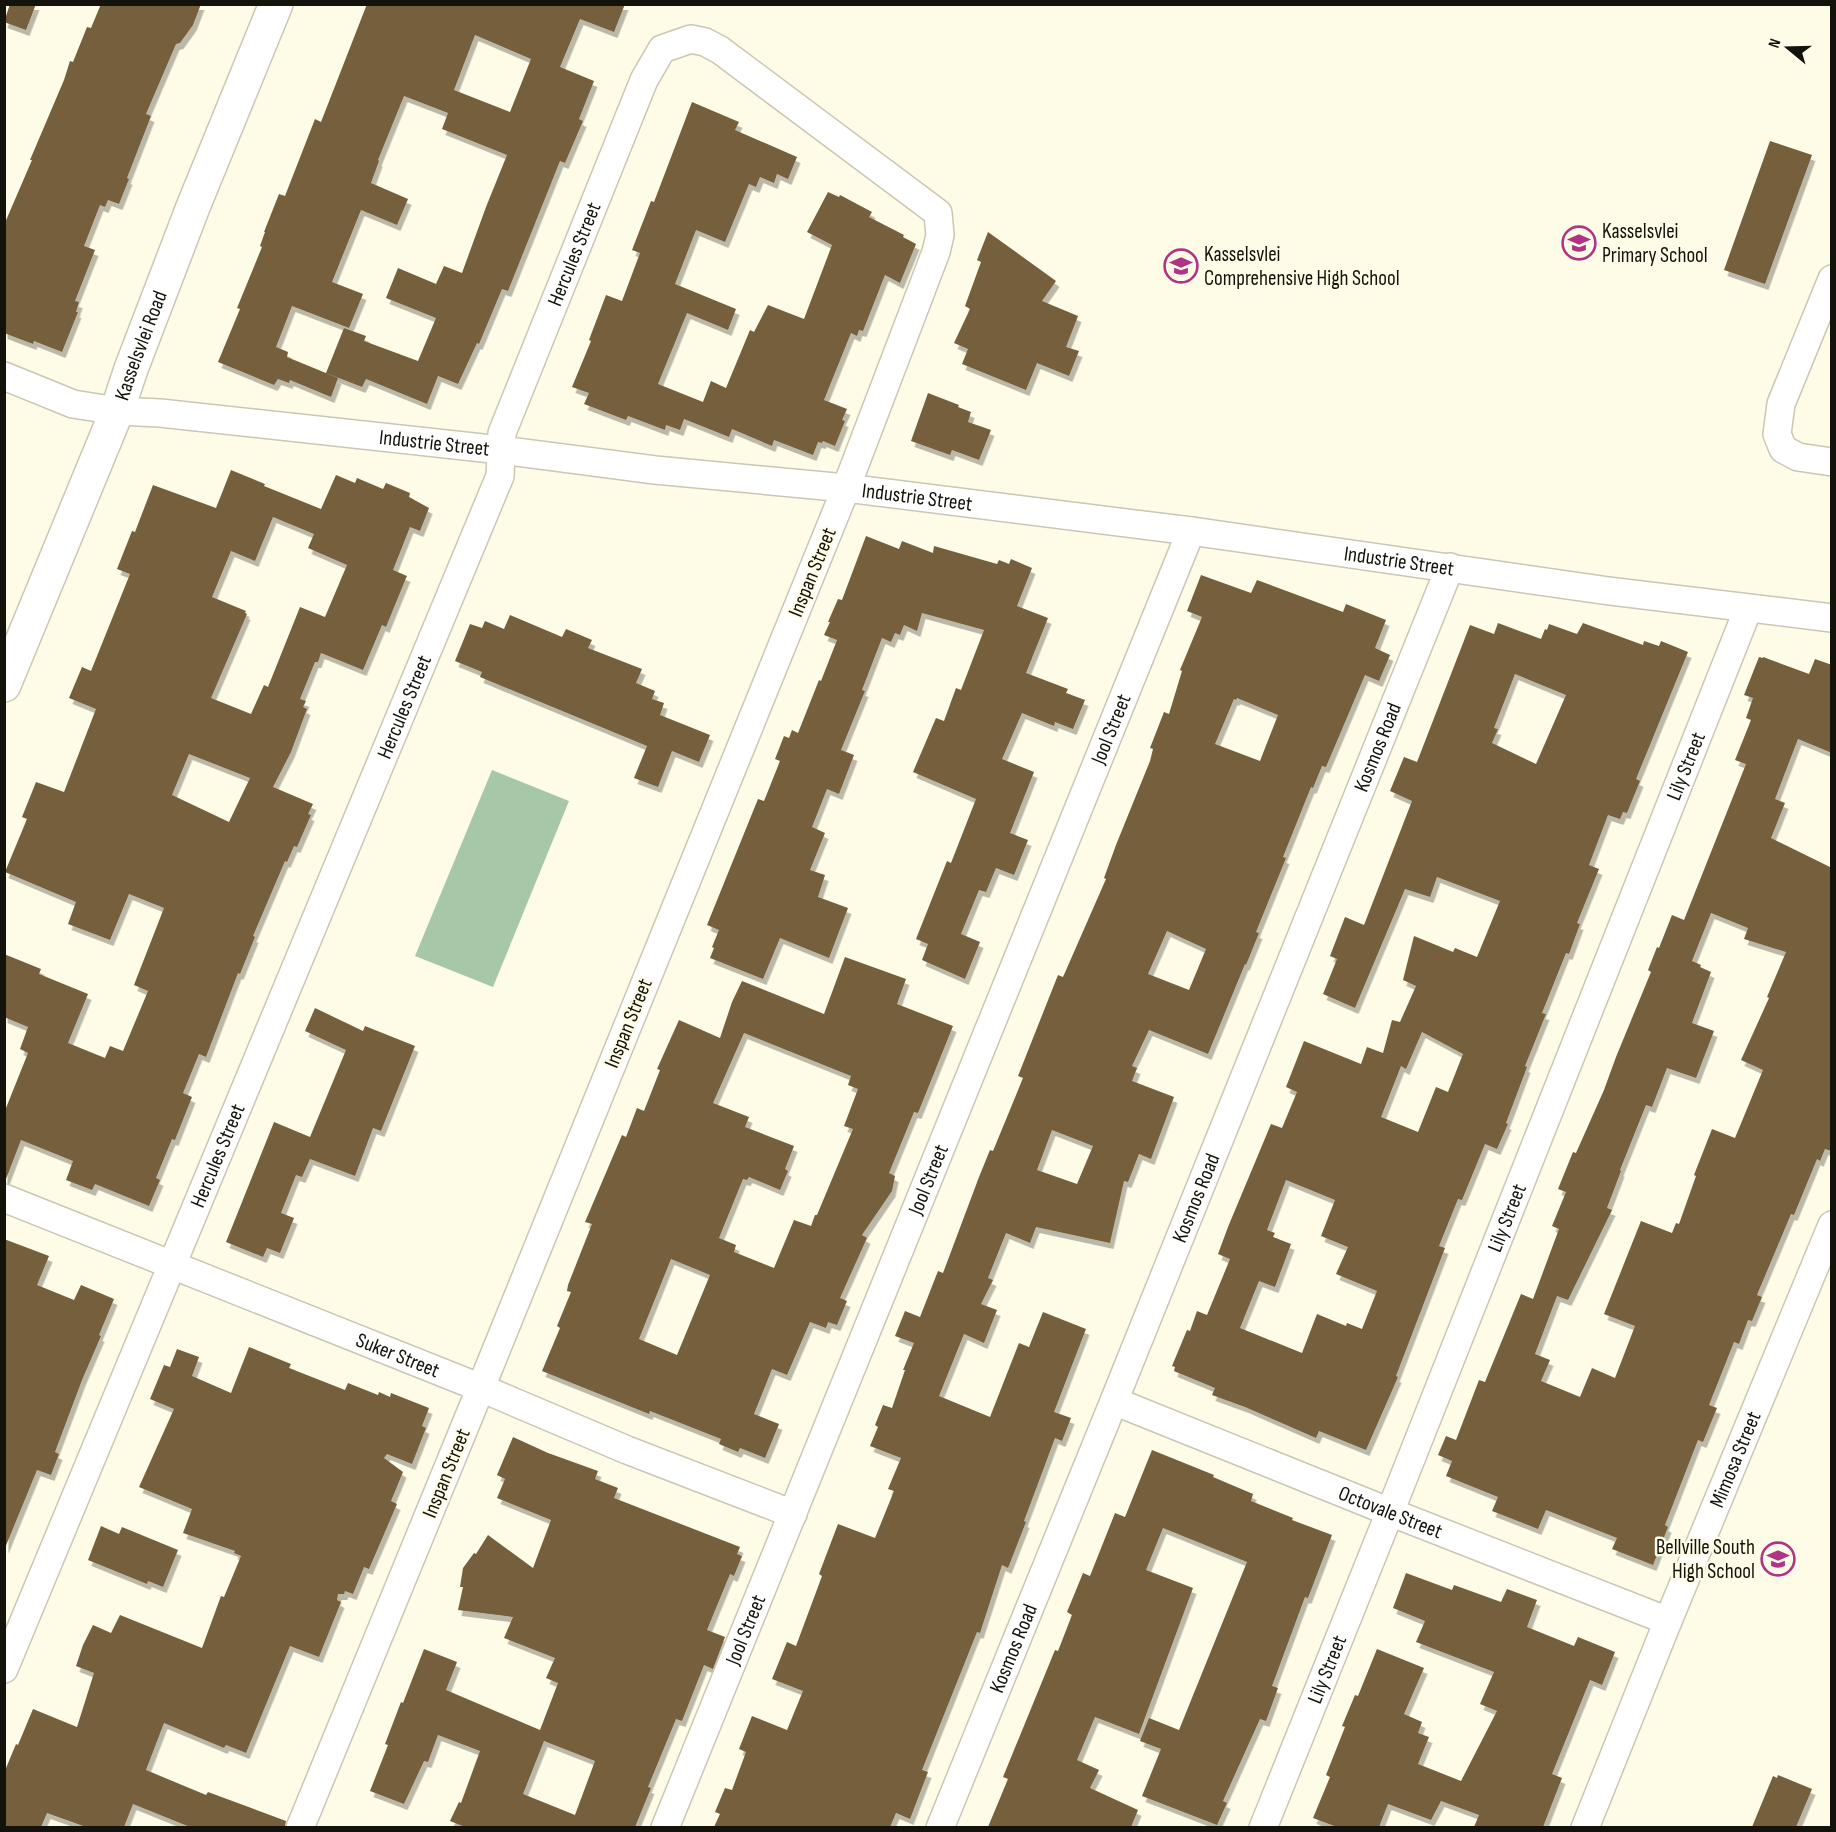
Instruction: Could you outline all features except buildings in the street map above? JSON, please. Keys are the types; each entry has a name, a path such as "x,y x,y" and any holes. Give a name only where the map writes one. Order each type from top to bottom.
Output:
{"street":[{"name":"Kasselsvlei Road","path":"4,685 117,411 193,207 276,4"},
{"name":"Hercules Street","path":"4,1669 500,476 502,433 644,80 662,49 691,39 705,42 720,50 938,213"},
{"name":"Inspan Street","path":"300,1827 846,488 936,252 940,236 938,213"},
{"path":"1832,279 1780,404 1777,434 1783,449 1798,457 1832,462"},
{"name":"Industrie Street","path":"4,376 73,404 117,411 160,413 501,450 655,470 846,488 1191,531 1609,591 1832,618"},
{"name":"Jool Street","path":"665,1827 1191,531"},
{"name":"Kosmos Road","path":"940,1827 1450,567"},
{"name":"Lily Street","path":"1263,1827 1748,609"},
{"name":"Suker Street","path":"4,1198 480,1388 627,1450 793,1514"},
{"name":"Mimosa Street","path":"1585,1827 1832,1225"},
{"name":"Octovale Street","path":"1114,1401 1668,1621"}],"shaded area":[{"path":"492,770 569,801 493,987 415,956"}],"place":[{"name":"Kasselsvlei Primary School","path":"1579,243"},
{"name":"Kasselsvlei Comprehensive High School","path":"1181,266"},
{"name":"Bellville South High School","path":"1778,1559"}]}
